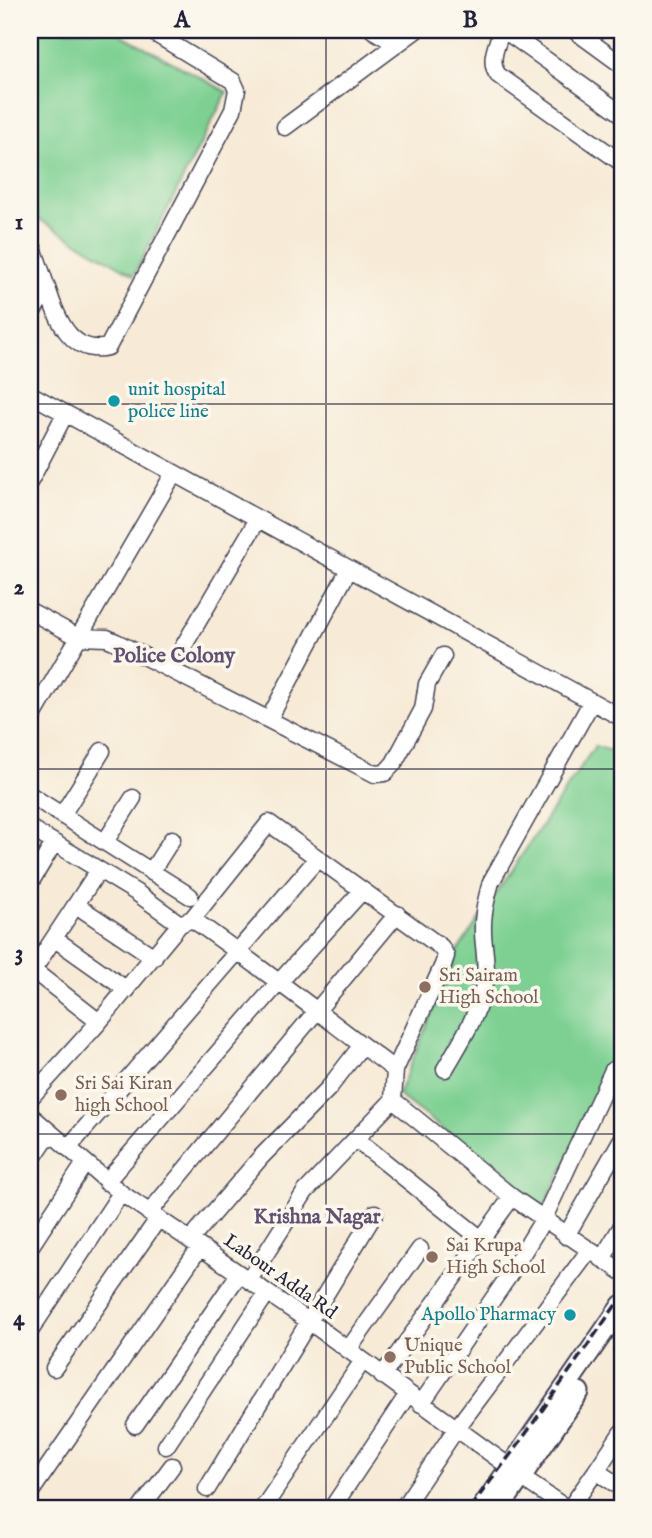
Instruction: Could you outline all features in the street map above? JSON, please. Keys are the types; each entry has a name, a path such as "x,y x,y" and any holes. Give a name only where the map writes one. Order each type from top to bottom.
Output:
{"main road":[{"path":"500,1508 517,1473 622,1305"},
{"path":"482,1508 517,1473 621,1330"}],"street":[{"path":"30,239 58,322 69,334 89,347 107,347 233,110 237,90 233,81 149,30"},
{"path":"373,30 395,43"},
{"path":"285,127 416,30"},
{"path":"622,114 503,30 494,56 494,70 498,75 622,163"},
{"path":"574,30 622,65"},
{"path":"30,316 47,288"},
{"path":"30,394 622,718"},
{"path":"30,481 65,414"},
{"path":"30,721 36,695 78,637 174,473"},
{"path":"183,647 258,519"},
{"path":"269,719 349,569"},
{"path":"30,611 78,637 107,638 375,774 383,774 394,763 423,709 427,684 443,656"},
{"path":"445,1069 470,1025 485,984 486,961 482,925 491,883 591,703"},
{"path":"62,815 102,751"},
{"path":"30,795 190,896"},
{"path":"105,842 132,799"},
{"path":"30,1098 99,1022 269,823 441,947 446,956 395,1070 393,1100 297,1202 135,1426"},
{"path":"30,828 98,871 238,951 395,1070"},
{"path":"151,872 172,839"},
{"path":"30,883 54,843"},
{"path":"68,1148 318,858"},
{"path":"98,871 55,939 32,969 41,979 99,1022"},
{"path":"106,1182 362,891"},
{"path":"76,905 154,957"},
{"path":"54,1368 153,1216 397,914"},
{"path":"55,939 127,989"},
{"path":"30,1493 195,1243 261,1157 328,1089 362,1045"},
{"path":"332,1508 508,1277 543,1220 613,1070"},
{"path":"393,1100 512,1197 622,1272"},
{"name":"Labour Adda Rd","path":"30,1115 121,1193 310,1322 568,1508"},
{"path":"30,1162 50,1132"},
{"path":"356,1139 480,1238"},
{"path":"566,1236 622,1139"},
{"path":"30,1247 85,1163"},
{"path":"30,1331 121,1193"},
{"path":"382,1376 512,1197"},
{"path":"207,1489 375,1213"},
{"path":"402,1508 456,1429 622,1226"},
{"path":"348,1350 420,1249"},
{"path":"166,1446 267,1293"},
{"path":"263,1508 362,1362"},
{"path":"568,1508 622,1432"},
{"path":"141,1508 172,1466"},
{"path":"596,1471 622,1488"}],"green space":[{"path":"30,30 113,30 227,92 134,275 30,214"},
{"path":"595,746 622,754 622,1072 613,1070 544,1206 398,1095 457,952"}],"railway":[{"path":"470,1508 520,1442 622,1296"}],"place":[{"name":"unit hospital police line","path":"114,401"},
{"name":"Sri Sairam High School","path":"425,987"},
{"name":"Sri Sai Kiran high School","path":"61,1095"},
{"name":"Sai Krupa High School","path":"432,1257"},
{"name":"Apollo Pharmacy","path":"570,1315"},
{"name":"Unique Public School","path":"390,1357"}],"district":[{"name":"Police Colony","path":"174,656"},
{"name":"Krishna Nagar","path":"317,1217"}]}
